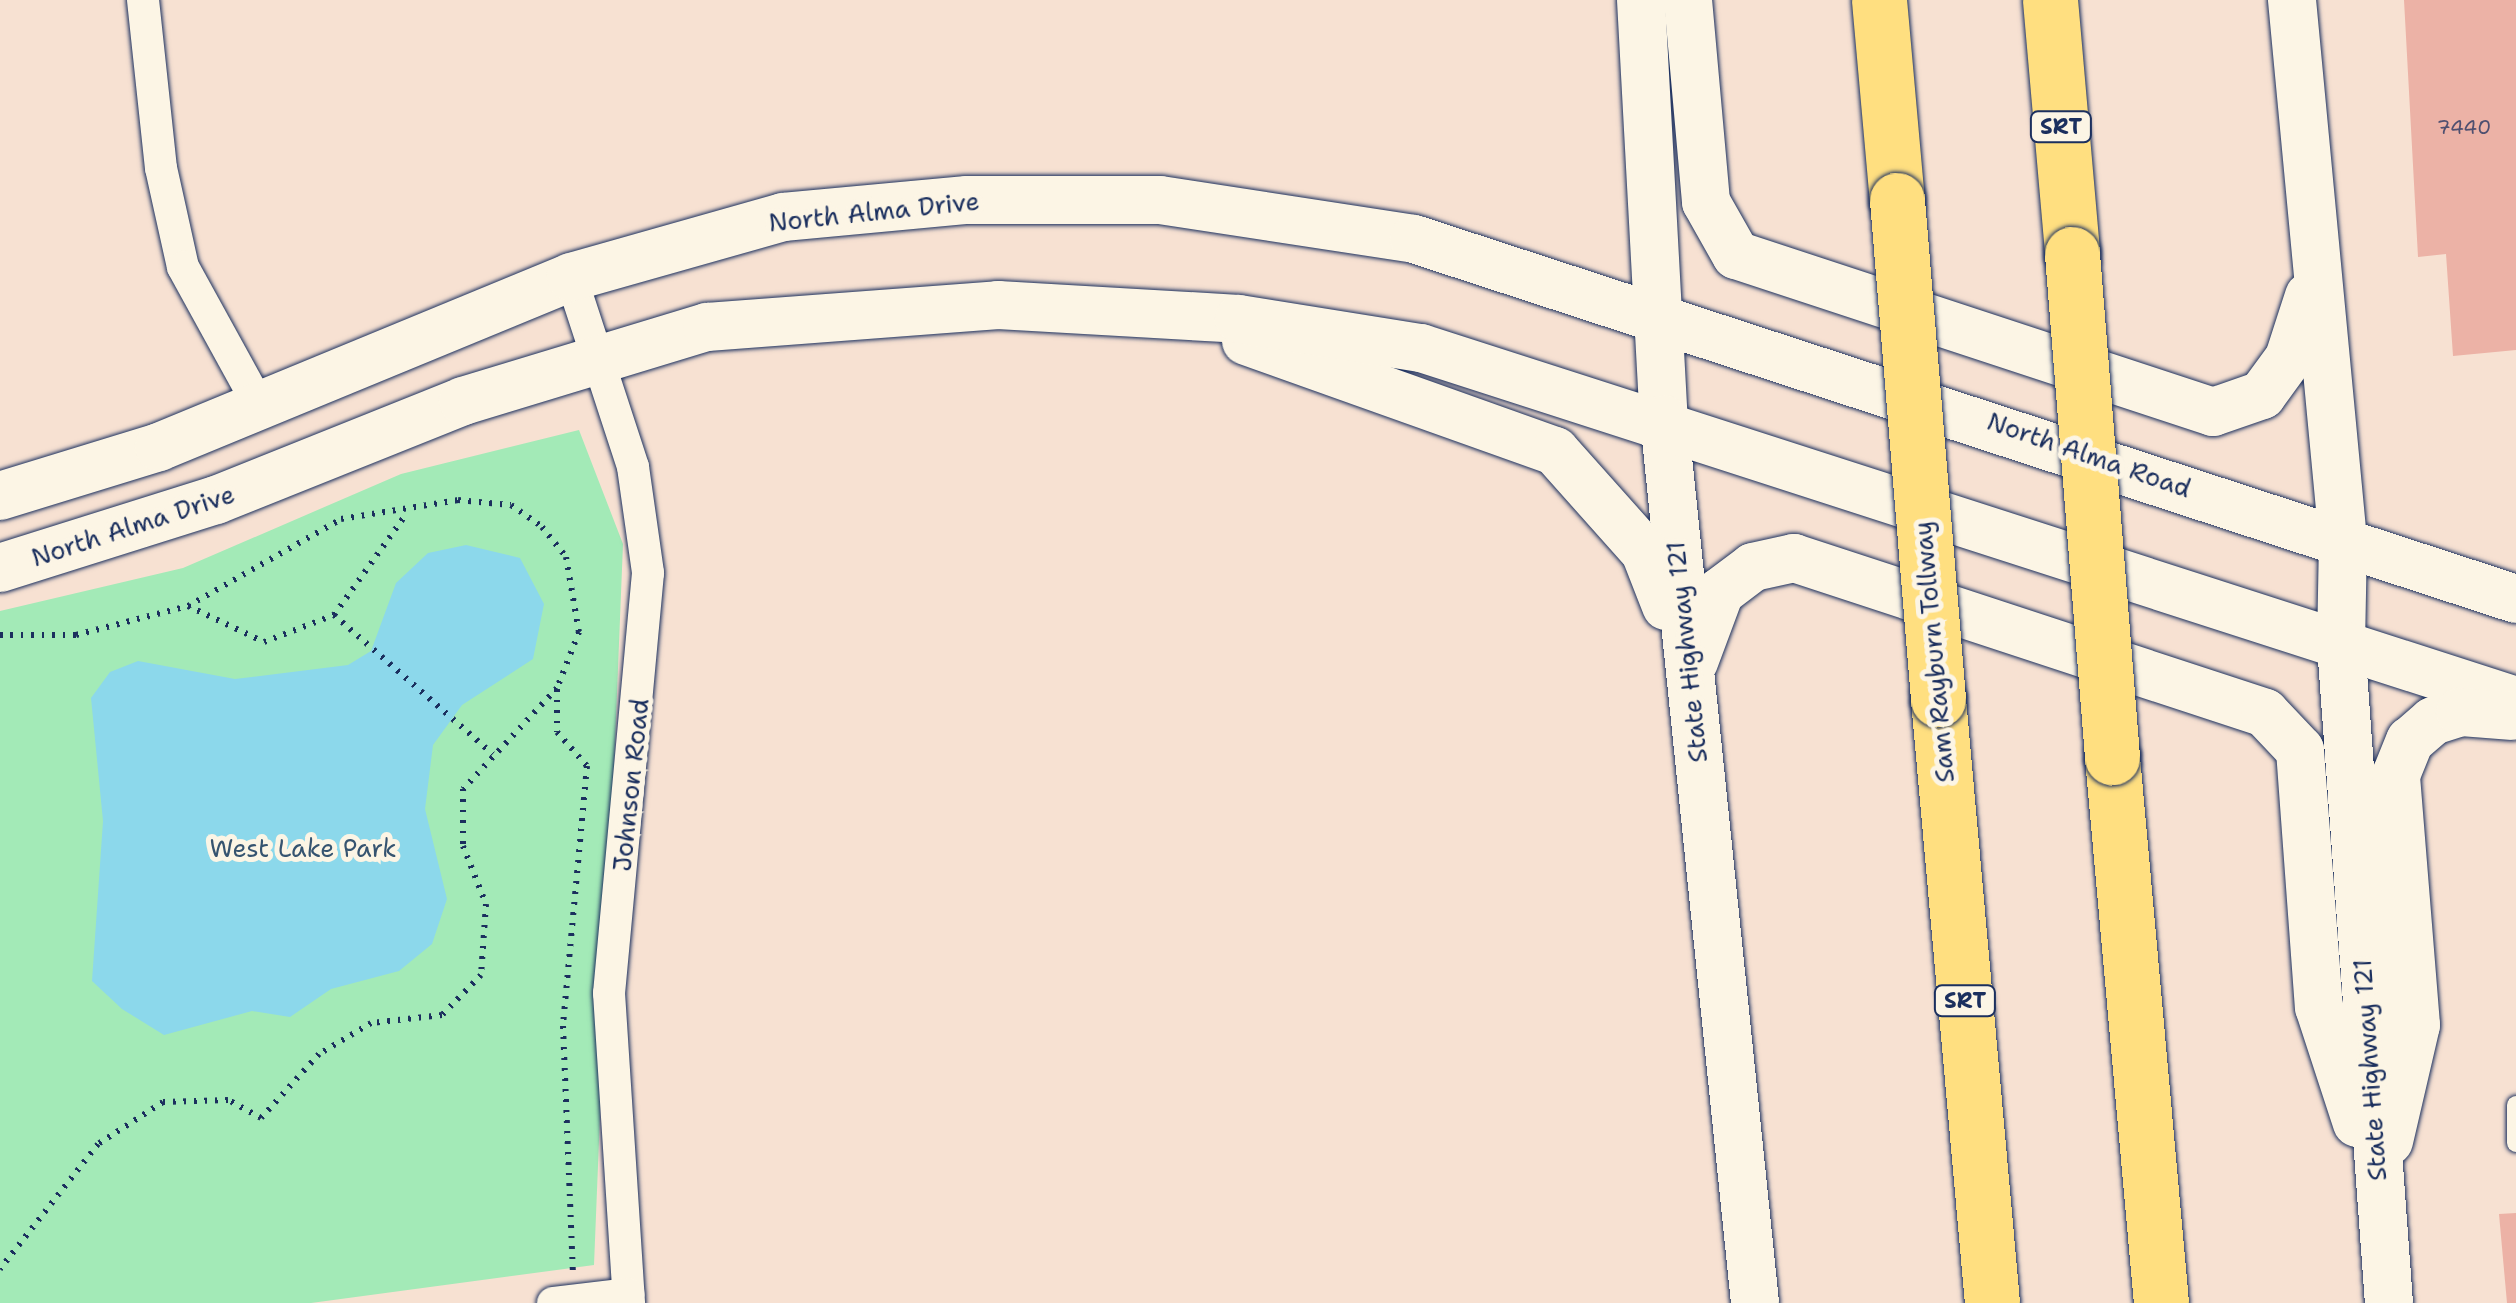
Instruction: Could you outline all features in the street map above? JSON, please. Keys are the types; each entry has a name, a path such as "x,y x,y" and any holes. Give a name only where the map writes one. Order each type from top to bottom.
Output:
{"highway":[{"name":"Sam Rayburn Tollway","path":"1879,0 1992,1303"},
{"name":"SRT","path":"2050,0 2161,1303"}],"main road":[{"name":"State Highway 121","path":"1641,0 1664,419 1756,1303"},
{"path":"1688,0 1710,216 1736,255 1769,270 2212,412 2262,395 2290,358 2314,282"},
{"name":"State Highway 121","path":"2292,0 2314,282 2343,541 2341,645 2389,1303"},
{"name":"North Alma Drive","path":"0,496 258,406 571,278 783,217 967,200 1160,200 1414,238 1660,317"},
{"name":"North Alma Drive","path":"0,568 216,500 600,356 707,327 849,311 998,305 1164,315 1358,334 1664,419"},
{"path":"1164,315 1410,392 1556,451 1645,552 1689,686"},
{"name":"North Alma Road","path":"1660,317 2516,599"},
{"path":"1664,419 2516,701"},
{"path":"1689,686 1704,616 1720,592 1753,567 1794,558 2265,713 2300,750 2319,1008 2378,1188"},
{"path":"2378,1188 2416,1025 2396,775 2410,742 2433,721 2460,712 2516,716"}],"street":[{"path":"143,0 161,168 184,267 258,406"},
{"name":"Johnson Road","path":"571,278 600,356 633,466 648,573 608,1026 628,1299"},
{"path":"553,1303 628,1299"}],"lane":[{"path":"2516,1105 2516,1143"}],"path":[{"path":"0,635 76,635 188,606 341,519 407,513 458,500 511,504 542,528 566,557 579,632 557,688 557,732 588,766 563,1026 570,1240"},
{"path":"188,606 264,642 334,615 407,513"},
{"path":"334,615 492,754"},
{"path":"0,1269 98,1144 163,1102 228,1100 261,1118 319,1054 371,1023 442,1015 481,975 486,904 463,846 463,789 557,688"}],"green space":[{"name":"West Lake Park","path":"579,430 623,544 594,1265 311,1303 0,1303 0,611 183,568 401,474"}],"water":[{"path":"466,545 520,558 544,604 533,659 462,705 433,745 425,809 447,899 432,944 399,971 331,989 290,1017 252,1011 164,1035 122,1009 92,981 103,821 91,698 110,672 138,661 235,679 348,665 371,651 396,583 428,553"}],"building":[{"path":"2404,0 2516,0 2516,350 2453,356 2446,254 2418,257"},
{"path":"2516,1213 2516,1303 2507,1303 2499,1214"}]}
